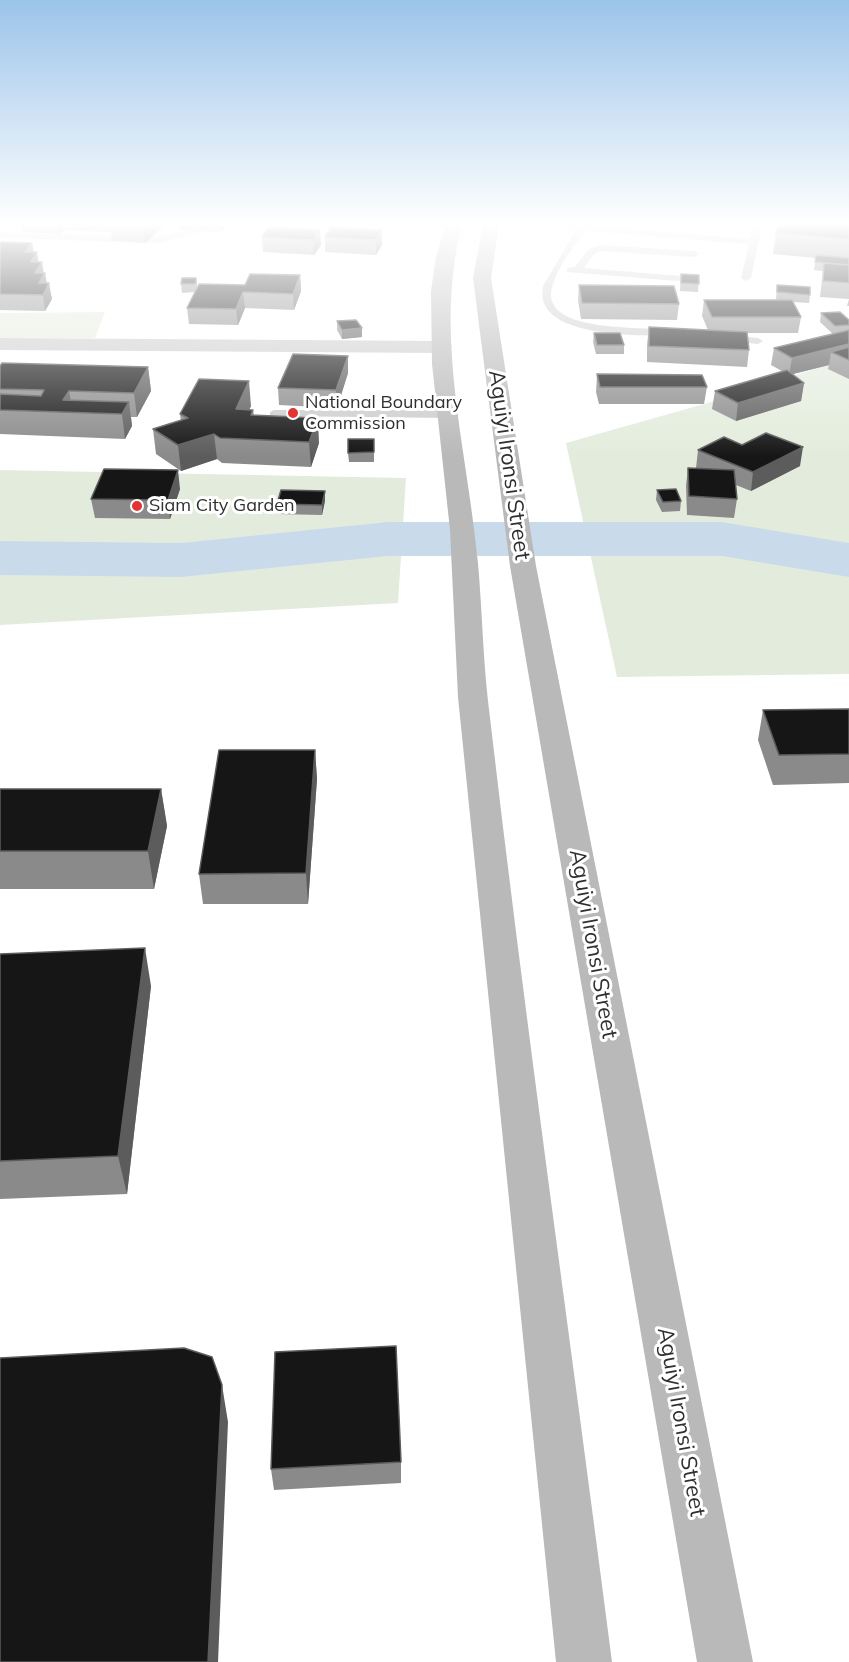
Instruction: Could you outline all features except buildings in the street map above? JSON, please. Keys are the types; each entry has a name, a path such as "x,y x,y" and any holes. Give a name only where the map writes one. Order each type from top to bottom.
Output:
{"main road":[{"path":"441,302 442,347 466,567 473,697 584,1662"},
{"name":"Aguiyi Ironsi Street","path":"485,302 523,566 725,1662"}],"street":[{"path":"0,344 442,347"}],"lane":[{"path":"547,302 552,312 569,324 690,335"},
{"path":"713,337 758,340"},
{"path":"274,414 450,414"}],"green space":[{"path":"105,312 95,338 0,338 0,313"},
{"path":"849,358 849,674 617,677 566,443 704,404"},
{"path":"0,470 406,478 398,603 0,625"}],"waterway":[{"path":"0,558 181,560 388,539 722,539 849,560"}],"place":[{"name":"National Boundary Commission","path":"293,413"},
{"name":"Siam City Garden","path":"137,506"}]}
